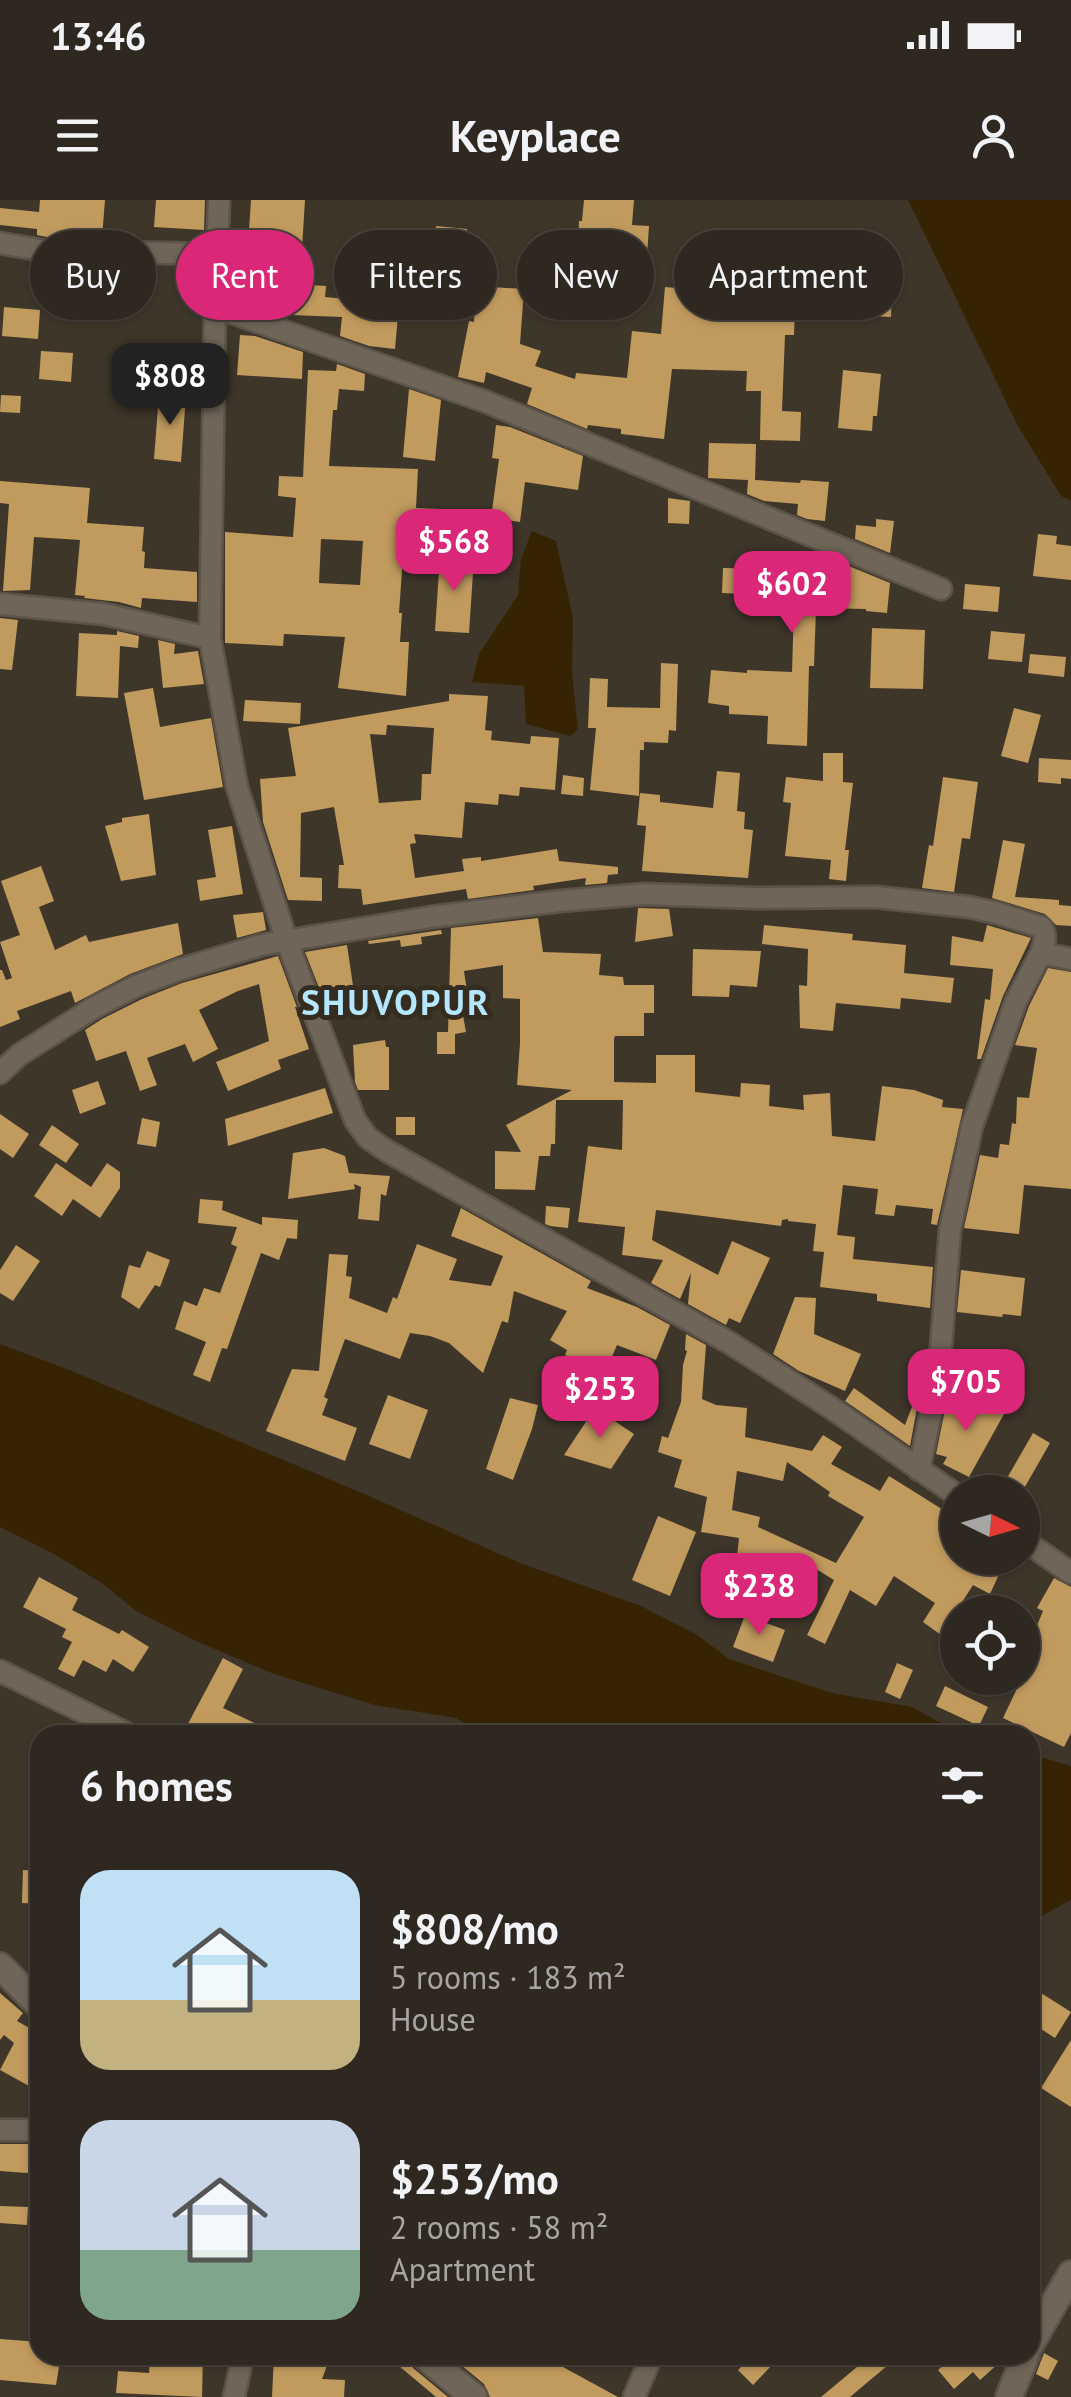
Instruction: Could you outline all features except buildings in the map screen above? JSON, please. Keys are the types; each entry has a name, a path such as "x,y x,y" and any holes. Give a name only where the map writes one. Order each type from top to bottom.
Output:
{"street":[{"path":"218,230 219,200"},
{"path":"0,243 46,251 176,253"},
{"path":"215,320 210,638 237,787 287,942 354,1120 368,1138 387,1152 730,1344 830,1407 940,1484"},
{"path":"252,320 484,401 941,589"},
{"path":"0,604 104,614 210,638"},
{"path":"0,1073 58,1029 136,986 261,945 431,917 627,896 876,897 969,907 1042,927 1046,939 1016,1001 972,1126 950,1230 939,1372 919,1470"},
{"path":"1041,953 1071,960"},
{"path":"1040,1551 1071,1572"},
{"path":"0,1670 110,1725"},
{"path":"0,1966 30,1996"},
{"path":"0,2130 30,2130"},
{"path":"1040,2325 1071,2274"},
{"path":"234,2397 241,2365"},
{"path":"435,2365 474,2397"},
{"path":"634,2397 648,2365"},
{"path":"1009,2397 1021,2365"}],"shaded area":[{"path":"908,200 1071,200 1071,501 1061,496 1018,426"},
{"path":"532,531 556,541 573,618 572,672 578,730 570,736 526,724 524,686 472,682 479,654 518,595 521,559"},
{"path":"0,1344 362,1493 520,1563 641,1606 697,1635 729,1659 832,1693 912,1707 948,1725 468,1725 456,1718 375,1705 274,1674 196,1641 136,1611 103,1584 0,1527"},
{"path":"1040,1757 1071,1766 1071,1900 1040,1917"}],"district":[{"name":"SHUVOPUR","path":"396,1002"}]}
